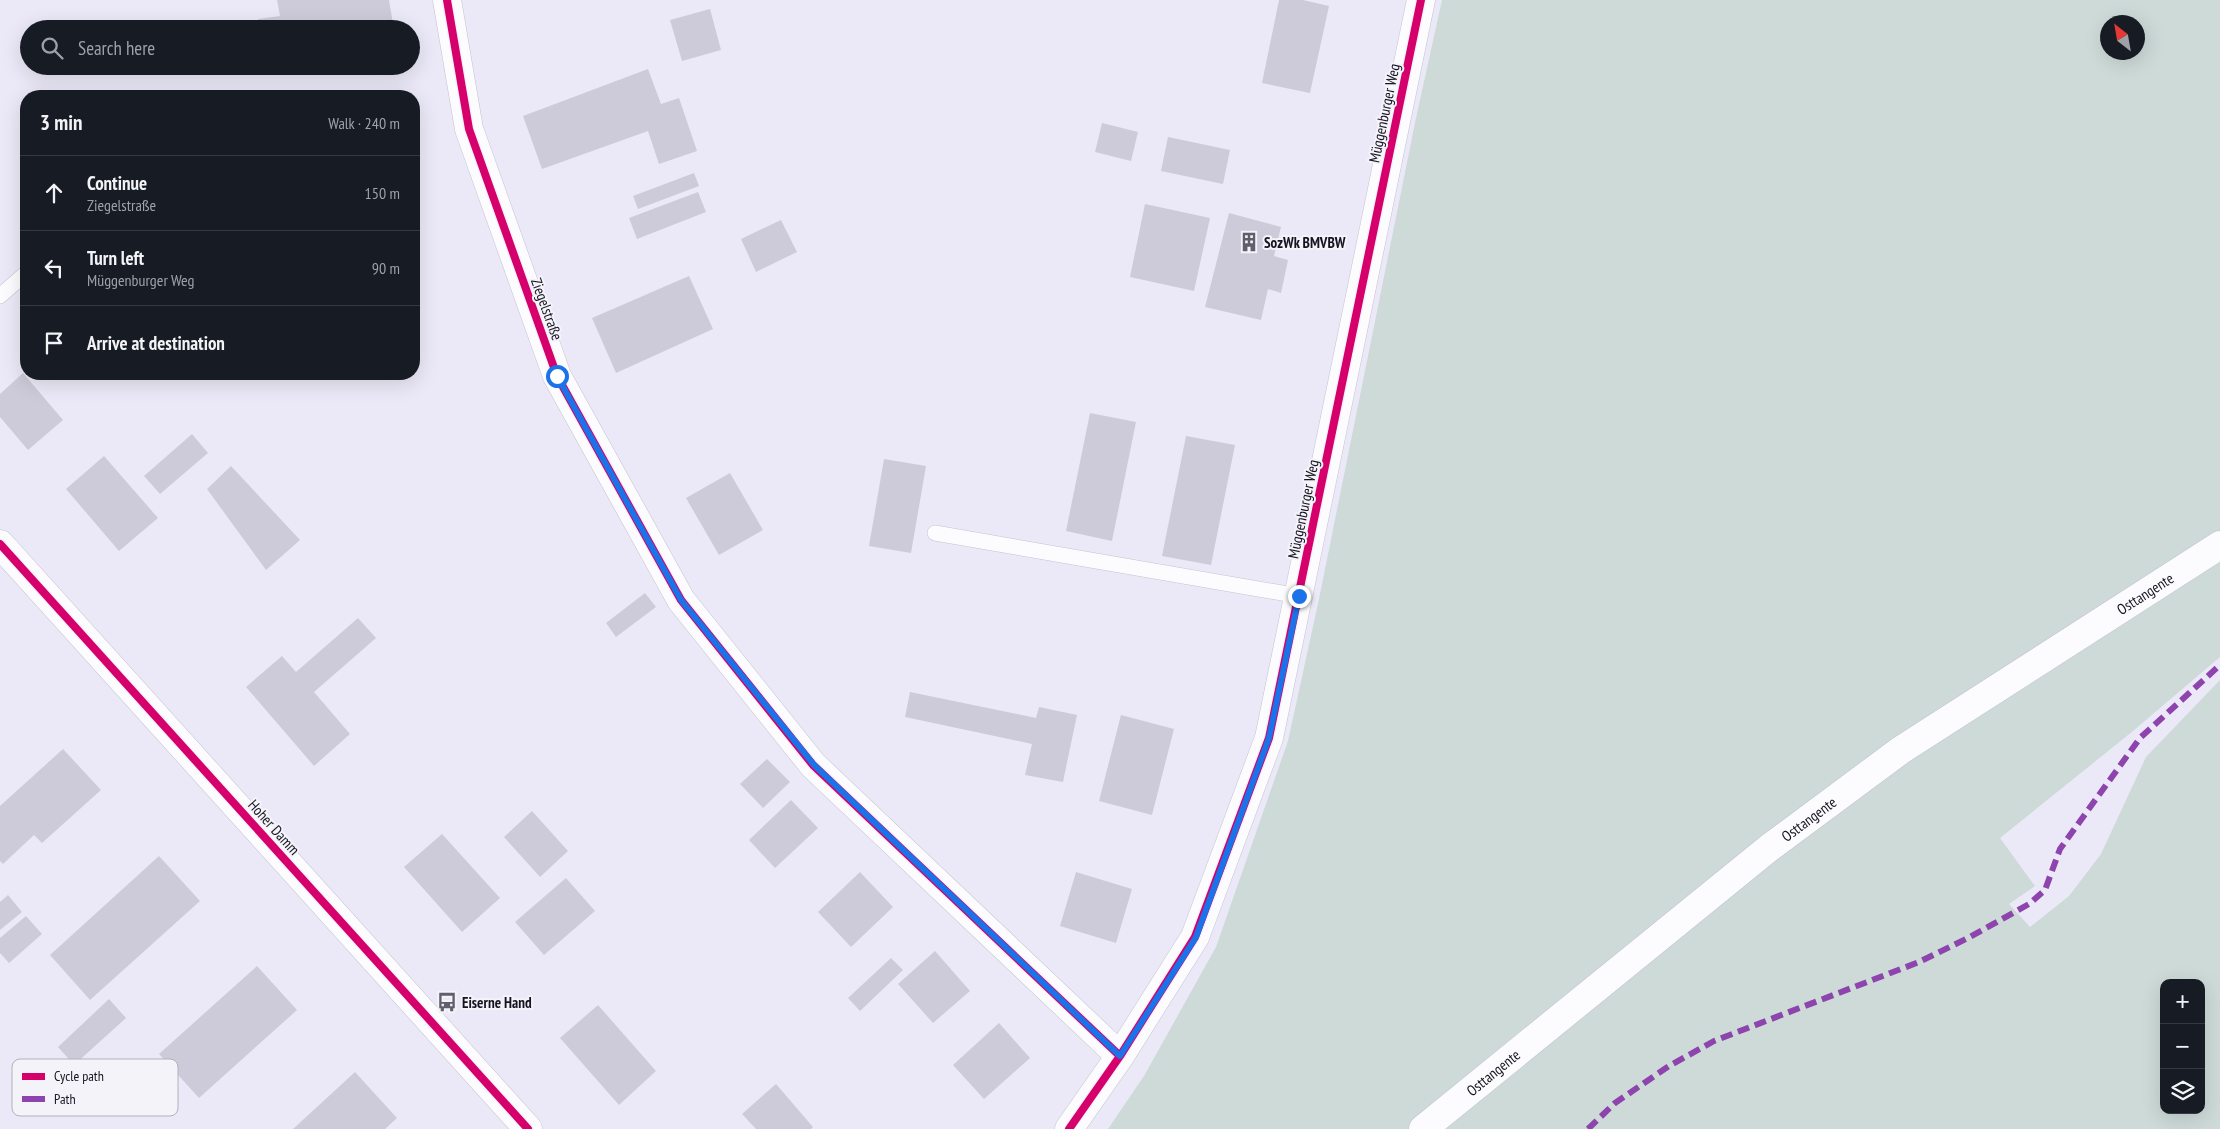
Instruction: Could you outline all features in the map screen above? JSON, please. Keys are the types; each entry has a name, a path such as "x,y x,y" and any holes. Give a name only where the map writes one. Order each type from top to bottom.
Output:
{"street":[{"name":"Ziegelstraße","path":"447,0 468,129 557,376 681,600 814,765 1120,1056"},
{"name":"Müggenburger Weg","path":"1070,1129 1120,1056 1196,937 1269,738 1421,0"},
{"name":"Hoher Damm","path":"0,544 528,1129"},
{"name":"Osttangente","path":"1423,1129 1769,848 1901,750 2220,545"}],"lane":[{"path":"0,296 20,278"},
{"path":"936,533 1299,596"}],"shaded area":[{"path":"1442,0 2220,0 2220,657 2133,731 2000,838 2035,886 2009,904 2030,927 2069,896 2101,854 2146,757 2220,680 2220,1129 1108,1129 1144,1076 1216,947 1288,741 1319,599 1416,118"}],"building":[{"path":"277,0 389,0 392,20 258,19 280,16"},
{"path":"1279,0 1303,0 1329,6 1310,93 1262,83"},
{"path":"710,9 721,50 682,61 670,20"},
{"path":"648,69 661,104 679,98 697,151 659,164 648,131 542,169 523,116"},
{"path":"1102,123 1138,132 1131,161 1095,152"},
{"path":"1168,137 1230,150 1223,184 1161,171"},
{"path":"694,173 699,186 638,209 633,196"},
{"path":"698,192 706,212 637,239 629,218"},
{"path":"1145,204 1210,218 1194,291 1130,277"},
{"path":"1229,213 1281,227 1274,256 1288,260 1281,293 1268,289 1261,320 1205,307"},
{"path":"781,220 797,252 756,272 741,239"},
{"path":"689,276 713,329 616,373 592,318"},
{"path":"20,376 20,380 29,380 63,420 28,450 0,417 0,394"},
{"path":"1090,413 1136,422 1112,541 1066,531"},
{"path":"192,434 208,453 160,494 144,476"},
{"path":"1186,436 1235,445 1211,565 1162,556"},
{"path":"104,456 158,518 119,551 66,489"},
{"path":"884,459 926,466 911,553 869,546"},
{"path":"231,466 300,540 266,570 207,489"},
{"path":"730,473 763,530 719,555 686,498"},
{"path":"645,593 656,607 616,637 606,623"},
{"path":"358,618 376,638 314,692 350,734 314,766 246,687 282,656 296,672"},
{"path":"910,692 1036,718 1039,707 1077,715 1063,782 1025,775 1032,744 905,717"},
{"path":"1121,715 1174,729 1152,815 1099,801"},
{"path":"63,749 101,790 42,843 34,835 3,864 0,861 0,806"},
{"path":"767,759 790,782 763,808 740,784"},
{"path":"791,800 818,828 775,868 749,840"},
{"path":"532,811 568,851 540,877 504,837"},
{"path":"442,834 500,898 462,932 404,867"},
{"path":"159,856 200,901 90,1000 50,955"},
{"path":"860,872 893,907 851,947 818,912"},
{"path":"1076,872 1132,889 1116,943 1060,926"},
{"path":"566,878 595,911 544,955 515,922"},
{"path":"8,895 22,912 0,930 0,902"},
{"path":"26,916 42,934 9,963 0,953 0,938"},
{"path":"935,951 970,991 933,1023 898,984"},
{"path":"891,958 903,970 860,1011 848,998"},
{"path":"257,966 297,1010 199,1098 178,1075 178,1059 164,1059 159,1054"},
{"path":"109,999 126,1018 81,1059 69,1059 58,1047"},
{"path":"598,1005 656,1071 619,1105 560,1038"},
{"path":"999,1023 1030,1058 984,1099 953,1065"},
{"path":"355,1072 397,1118 385,1129 293,1129"},
{"path":"776,1084 813,1127 811,1129 756,1129 742,1114"}],"marked path":[{"path":"1588,1129 1615,1103 1669,1066 1714,1041 1919,962 1970,937 2029,904 2045,890 2060,849 2140,738 2220,665"}],"cycle path":[{"path":"447,0 469,129 557,376 681,600 813,765 1120,1056"},
{"path":"1069,1129 1120,1056 1195,937 1269,738 1421,0"},
{"path":"0,544 528,1129"}],"place":[{"name":"SozWk BMVBW","path":"1249,242"},
{"name":"Eiserne Hand","path":"447,1002"}],"route":[{"path":"557,376 681,600 814,765 1120,1056 1196,937 1269,738 1299,596"}]}
